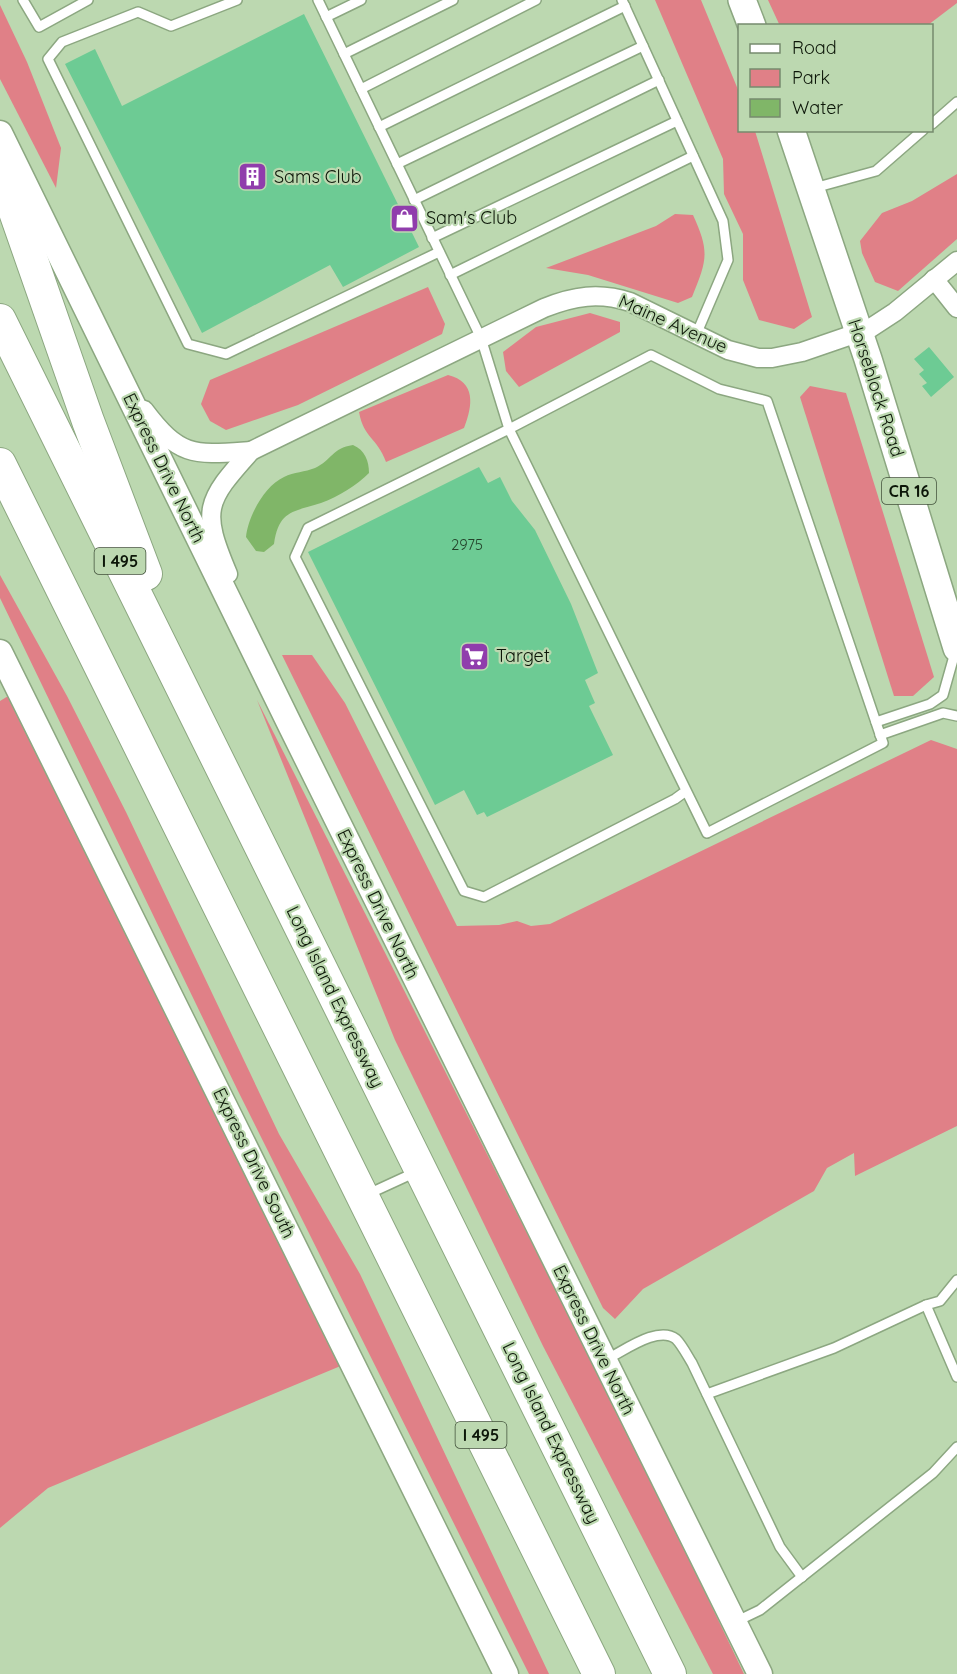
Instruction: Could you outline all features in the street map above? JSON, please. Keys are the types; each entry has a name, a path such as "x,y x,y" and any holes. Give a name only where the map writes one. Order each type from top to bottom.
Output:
{"highway":[{"path":"0,169 104,464 239,803"},
{"name":"Long Island Expressway","path":"0,320 670,1674"},
{"name":"I 495","path":"0,464 599,1674"},
{"path":"0,507 43,587 142,751"},
{"path":"620,1573 682,1674"}],"main road":[{"path":"742,0 751,24"},
{"name":"Horseblock Road","path":"792,132 860,334 957,647"},
{"name":"Express Drive North","path":"0,133 760,1674"},
{"name":"Express Drive South","path":"0,652 11,683 506,1674"}],"street":[{"name":"Maine Avenue","path":"251,452 560,301 595,295 630,302 742,355 772,358 789,356 860,334 895,312 957,261"},
{"path":"934,279 957,308"},
{"path":"118,374 162,434 180,447 202,454 251,452"},
{"path":"251,452 215,495 210,528 290,725"}],"lane":[{"path":"23,0 39,27 88,0"},
{"path":"237,0 171,26 138,12 62,42 48,59 188,344 226,354 439,252"},
{"path":"318,0 481,339 509,429 686,791 706,833 883,743 767,401 719,389 651,355 509,429 308,528 295,557 464,891 484,897 675,799 686,791"},
{"path":"326,17 361,0"},
{"path":"344,54 453,0"},
{"path":"361,89 536,0"},
{"path":"379,127 624,3 723,221 728,260 696,335"},
{"path":"397,164 643,46"},
{"path":"414,200 659,80"},
{"path":"933,123 957,102"},
{"path":"432,238 677,121"},
{"path":"812,189 876,171 921,132"},
{"path":"450,275 693,156"},
{"path":"876,722 930,704 943,695 957,647"},
{"path":"880,735 948,712 957,716"},
{"path":"363,1196 421,1169"},
{"path":"707,1394 834,1348 926,1305 940,1301 957,1281"},
{"path":"926,1305 957,1377"},
{"path":"604,1360 656,1335 667,1334 677,1340 707,1394 780,1547 802,1577"},
{"path":"735,1622 760,1610 802,1577 933,1473 957,1447"}],"green space":[{"path":"655,0 701,0 738,90 738,132 755,132 812,317 794,329 759,320 743,280 743,234 724,194 723,159"},
{"path":"768,0 957,0 957,3 929,24 779,24"},
{"path":"0,5 27,62 61,148 56,188 0,79"},
{"path":"957,174 957,239 898,291 875,282 862,253 860,241 882,213 912,201"},
{"path":"675,214 693,215 704,247 701,274 692,297 678,303 588,275 546,268 656,226"},
{"path":"428,287 445,324 442,334 298,405 226,430 210,421 201,404 210,380"},
{"path":"590,313 620,322 620,332 519,387 506,371 503,352 536,327"},
{"path":"448,375 457,378 468,389 470,403 464,428 386,462 379,447 364,428 359,412"},
{"path":"810,386 846,393 934,677 913,696 894,696 800,397"},
{"path":"0,575 67,696 126,812 279,1134 360,1274 549,1674 529,1674 238,1091 0,598"},
{"path":"282,655 312,655 345,703 457,926 499,925 517,921 531,926 550,924 931,740 957,749 957,1126 855,1176 854,1153 827,1168 814,1191 643,1289 615,1319 603,1308"},
{"path":"18,690 343,1365 48,1488 0,1528 0,701"},
{"path":"257,700 640,1456 744,1674 713,1674 543,1346 395,1040"}],"water":[{"path":"353,445 366,456 369,473 334,497 289,514 284,518 276,533 274,544 264,552 256,551 246,537 247,529 258,503 270,487 288,475 315,468 336,451"}],"building":[{"name":"Sams Club","path":"304,14 419,247 343,287 330,265 202,333 65,64 95,49 122,106"},
{"path":"929,347 954,377 931,397 922,386 927,383 919,374 924,370 914,359"},
{"name":"Target","path":"479,467 488,483 500,477 512,501 535,530 571,604 598,673 585,680 595,703 589,706 613,755 487,817 484,812 477,815 464,790 435,805 308,552"}],"place":[{"name":"Sams Club","path":"253,177"},
{"name":"Sam's Club","path":"405,218"},
{"name":"Target","path":"475,656"}]}
